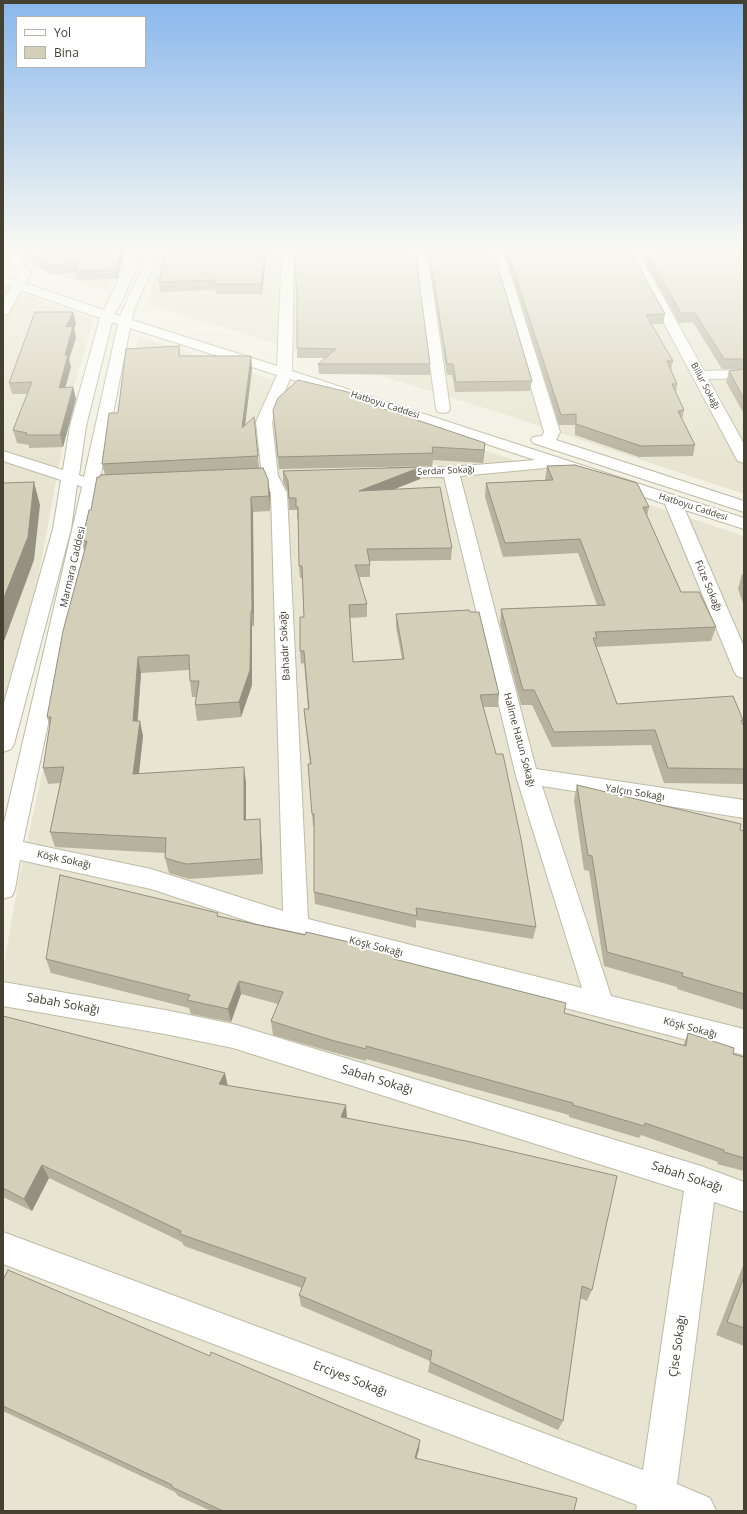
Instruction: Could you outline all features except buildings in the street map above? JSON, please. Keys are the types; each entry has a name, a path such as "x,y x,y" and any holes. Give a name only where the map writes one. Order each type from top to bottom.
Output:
{"street":[{"name":"Marmara Caddesi","path":"3,744 62,529 78,426 111,321"},
{"name":"Marmara Caddesi","path":"3,889 6,846 91,484 113,321"},
{"name":"Hatboyu Caddesi","path":"152,321 289,364 560,463 744,524"},
{"name":"Bahadır Sokağı","path":"289,321 289,364 264,422 270,476 279,493 296,926"},
{"path":"431,321 443,409"},
{"path":"517,321 550,437"},
{"name":"Billur Sokağı","path":"669,321 744,458"},
{"path":"699,375 744,374"},
{"name":"Hatboyu Caddesi","path":"428,404 458,414"},
{"name":"Hatboyu Caddesi","path":"525,436 550,437 570,450 744,507"},
{"path":"560,463 570,450"},
{"path":"3,456 46,471 91,484 122,483"},
{"name":"Serdar Sokağı","path":"372,474 451,472 560,463"},
{"name":"Halime Hatun Sokağı","path":"451,472 527,776 601,1005"},
{"name":"Füze Sokağı","path":"672,500 743,665"},
{"name":"Yalçın Sokağı","path":"527,776 744,809"},
{"name":"Köşk Sokağı","path":"6,846 151,879 296,926 744,1042"},
{"name":"Sabah Sokağı","path":"3,994 165,1022 233,1036 701,1181 744,1197"},
{"name":"Çise Sokağı","path":"656,1503 701,1181"},
{"name":"Erciyes Sokağı","path":"3,1248 656,1503 697,1511"}],"shaded area":[{"path":"3,321 94,321 73,389 37,584 3,706"},
{"path":"201,321 744,321 744,494 485,408"},
{"path":"139,336 744,536 744,1511 3,1511 3,970 19,878"}]}
